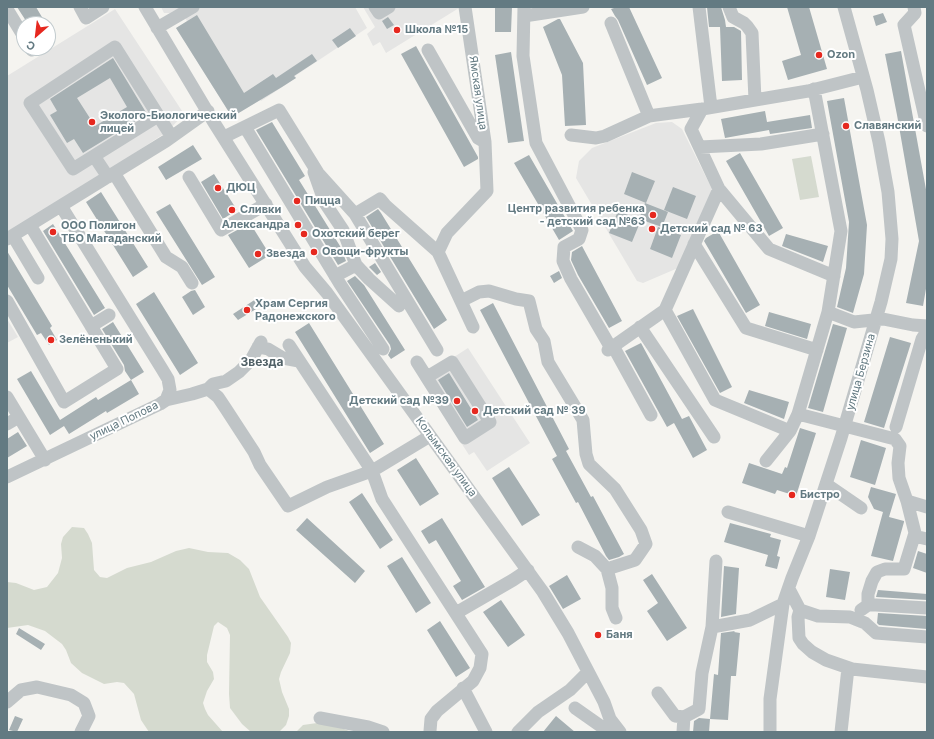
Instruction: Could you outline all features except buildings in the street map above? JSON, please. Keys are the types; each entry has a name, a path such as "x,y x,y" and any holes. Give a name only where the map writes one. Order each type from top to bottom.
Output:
{"street":[{"path":"80,7 86,18 103,7"},
{"name":"Колымская улица","path":"145,7 305,267 327,293 528,570 568,633 604,702 610,719 620,732"},
{"path":"157,28 193,7"},
{"path":"375,7 379,13 389,7"},
{"name":"Ямская улица","path":"465,7 485,142"},
{"path":"580,7 524,11 523,56 536,143 582,230 579,239 564,247 563,261 571,279 610,348 652,415"},
{"path":"699,7 707,108 691,129 719,189 769,249 834,276"},
{"path":"729,7 733,17 748,26 752,33 755,100"},
{"name":"улица Берзина","path":"770,732 770,699 783,604 809,536 845,426 876,319 891,259 892,239 888,192 879,142 844,7"},
{"path":"914,7 915,13 904,25 927,126"},
{"path":"7,9 16,24"},
{"path":"611,23 649,116"},
{"path":"158,116 73,169 30,103 115,47 158,116 168,131 174,136"},
{"name":"Ямская улица","path":"428,50 478,138 485,142"},
{"path":"571,135 596,138 605,136 649,116 755,100 814,89 863,77"},
{"path":"766,461 790,432 798,414 828,312 841,231 814,89"},
{"path":"224,137 279,110 318,173 355,214 437,350"},
{"path":"38,278 10,237 174,136 208,111"},
{"path":"245,126 335,276 383,349"},
{"path":"700,148 761,144 823,134"},
{"path":"438,252 447,233 487,191 485,142"},
{"path":"94,156 111,175 166,257 182,267 192,283"},
{"path":"308,157 325,203 343,230 356,265 399,306"},
{"path":"189,177 221,230 266,204"},
{"path":"610,348 665,310 719,189"},
{"path":"355,214 380,199 438,252 473,327"},
{"name":"улица Попова","path":"7,477 147,411 166,400 170,390 168,379 61,206"},
{"path":"7,301 64,402 117,370 30,225"},
{"path":"694,244 746,328 817,350"},
{"path":"335,276 356,265"},
{"path":"461,301 479,292 489,291 516,299 529,301 536,329 544,341 548,362 583,420 586,454 589,464 615,489 641,530 646,544 635,560 607,569"},
{"path":"665,310 715,400 790,432"},
{"path":"828,312 854,322 876,319 927,326"},
{"path":"91,326 109,315"},
{"path":"640,327 714,437"},
{"path":"896,427 922,339 927,331"},
{"path":"166,400 192,394 208,389 214,384 226,382 251,360 260,345 283,358 299,361"},
{"path":"289,346 372,471 382,499 482,654 480,668 473,681 437,711 431,719 429,732"},
{"path":"417,362 465,438 490,422 452,362 427,377"},
{"path":"208,389 218,398 226,409 254,452 260,465 288,506 327,487 372,471 430,436"},
{"path":"7,397 45,460"},
{"path":"798,414 895,439 900,446 898,463 899,478 915,530 914,536 904,569 885,569 877,572 872,581 868,594 868,605"},
{"path":"7,424 19,417"},
{"path":"826,484 861,508"},
{"path":"907,501 927,507"},
{"path":"728,512 809,536"},
{"path":"914,536 927,539"},
{"path":"578,547 595,556 607,569 612,588 612,608 616,618"},
{"path":"658,693 675,716 684,717 699,709 702,673 712,627 716,561"},
{"path":"456,613 528,570"},
{"path":"789,589 800,610 798,630 799,638 812,652 826,660 848,668 927,677"},
{"path":"712,627 750,620 783,604"},
{"path":"850,618 868,605 927,608"},
{"path":"800,610 818,616 850,618 865,623 876,633 927,637"},
{"path":"841,732 848,668"},
{"path":"525,729 538,712 570,690 588,672"},
{"path":"7,702 21,690 37,687 71,695 84,704 89,716 80,732"},
{"path":"463,688 486,732"},
{"path":"574,708 602,727 606,732"},
{"path":"683,732 684,717"},
{"path":"320,718 368,727 383,732"}],"shaded area":[{"path":"161,7 355,7 367,28 295,76 296,78 261,101 260,100 232,117 176,28 187,21 179,8 170,13 164,13"},
{"name":"Школа №15","path":"363,7 459,8 386,53 380,42 373,46 367,34 375,27"},
{"name":"Эколого-Биологический лицей","path":"115,9 184,114 168,131 105,173 7,232 7,76 39,56 56,56 56,46"},
{"name":"Детский сад № 63","path":"672,122 682,129 714,193 678,268 643,283 637,281 576,178 579,161 592,148 656,123"},
{"path":"811,156 819,197 800,200 792,159"},
{"path":"7,319 18,337 7,343"},
{"name":"Детский сад № 39","path":"468,348 530,443 487,471 474,452 469,455 420,379"},
{"path":"72,527 84,528 88,534 92,543 94,570 100,577 107,578 127,568 151,562 176,551 189,548 208,552 228,553 240,560 249,569 260,597 291,643 290,653 279,679 282,692 289,709 289,716 286,725 279,732 251,732 242,724 230,708 230,635 227,628 218,622 214,626 207,655 207,662 213,672 214,679 207,691 203,703 208,715 223,732 149,732 141,720 134,694 124,683 117,682 104,684 82,673 71,663 62,644 45,631 28,625 7,628 7,582 16,583 34,590 47,587 58,573 62,558 61,544 63,537"},
{"path":"317,723 330,724 352,732 296,732 303,725"}],"place":[{"name":"Школа №15","path":"397,30"},
{"name":"Ozon","path":"819,55"},
{"name":"Эколого-Биологический лицей","path":"92,122"},
{"name":"Славянский","path":"846,126"},
{"name":"ДЮЦ","path":"218,188"},
{"name":"Пицца","path":"297,201"},
{"name":"Сливки","path":"232,210"},
{"name":"Центр развития ребенка - детский сад №63","path":"653,215"},
{"name":"Александра","path":"298,225"},
{"name":"Детский сад № 63","path":"652,229"},
{"name":"ООО Полигон ТБО Магаданский","path":"53,232"},
{"name":"Охотский берег","path":"304,234"},
{"name":"Овощи-фрукты","path":"314,252"},
{"name":"Звезда","path":"258,254"},
{"name":"Храм Сергия Радонежского","path":"247,310"},
{"name":"Зелёненький","path":"51,340"},
{"name":"Детский сад №39","path":"457,401"},
{"name":"Детский сад № 39","path":"475,411"},
{"name":"Бистро","path":"792,495"},
{"name":"Баня","path":"598,635"}],"district":[{"name":"Звезда","path":"262,362"}]}
